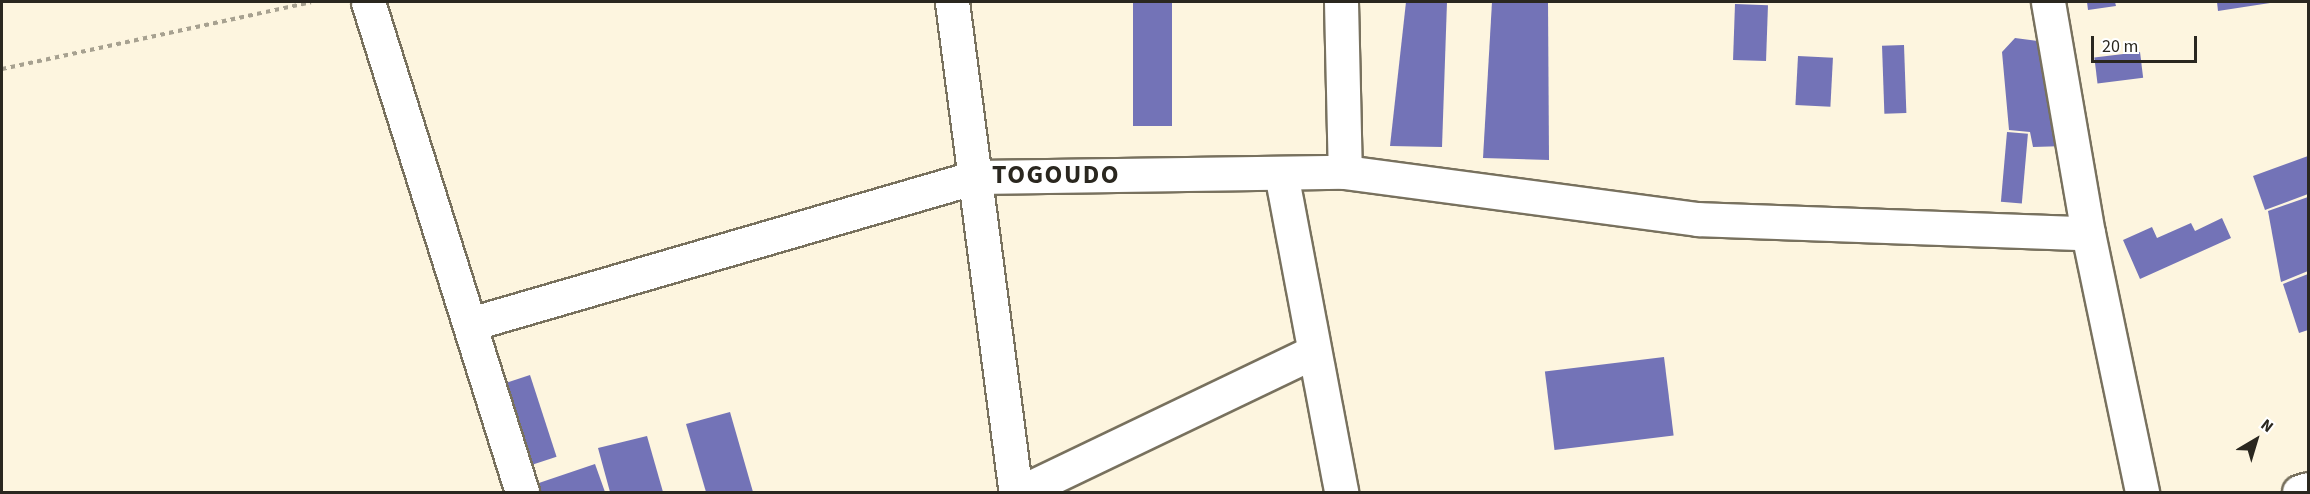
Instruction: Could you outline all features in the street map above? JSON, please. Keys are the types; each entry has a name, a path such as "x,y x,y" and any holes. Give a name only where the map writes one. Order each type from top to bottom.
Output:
{"street":[{"path":"368,2 470,324 496,420 522,492"},
{"path":"952,2 1016,492"},
{"path":"1341,2 1345,172"},
{"path":"2048,2 2088,233 2142,492"},
{"path":"470,324 976,177 1345,172 1698,219 2088,233"},
{"path":"1281,173 1341,492"},
{"path":"1021,492 1313,352"},
{"path":"2299,492 2308,489"}],"path":[{"path":"2,69 312,2"}],"building":[{"path":"1133,2 1172,2 1172,126 1133,126"},
{"path":"1406,2 1447,2 1442,147 1390,146"},
{"path":"1492,2 1548,2 1549,160 1483,158"},
{"path":"2087,2 2115,2 2116,6 2088,10"},
{"path":"2217,2 2270,2 2270,3 2218,11"},
{"path":"1735,4 1768,5 1766,61 1733,60"},
{"path":"2015,38 2053,43 2066,146 2033,147 2030,132 2009,130 2002,52"},
{"path":"1904,45 1906,113 1884,114 1882,46"},
{"path":"2140,52 2143,78 2098,83 2094,58"},
{"path":"1798,56 1833,58 1830,107 1795,105"},
{"path":"2007,132 2028,134 2022,204 2001,202"},
{"path":"2308,156 2308,194 2265,210 2253,176"},
{"path":"2308,197 2308,271 2281,282 2268,211"},
{"path":"2222,218 2231,238 2140,279 2123,240 2152,227 2157,238 2191,223 2195,231"},
{"path":"2308,274 2308,330 2299,333 2283,284"},
{"path":"1664,357 1674,435 1555,450 1545,372"},
{"path":"530,375 557,457 519,469 492,387"},
{"path":"730,412 753,492 706,492 686,424"},
{"path":"647,436 663,492 610,492 598,448"},
{"path":"595,464 605,492 528,492 527,487"}],"district":[{"name":"TOGOUDO","path":"1056,175"}]}
